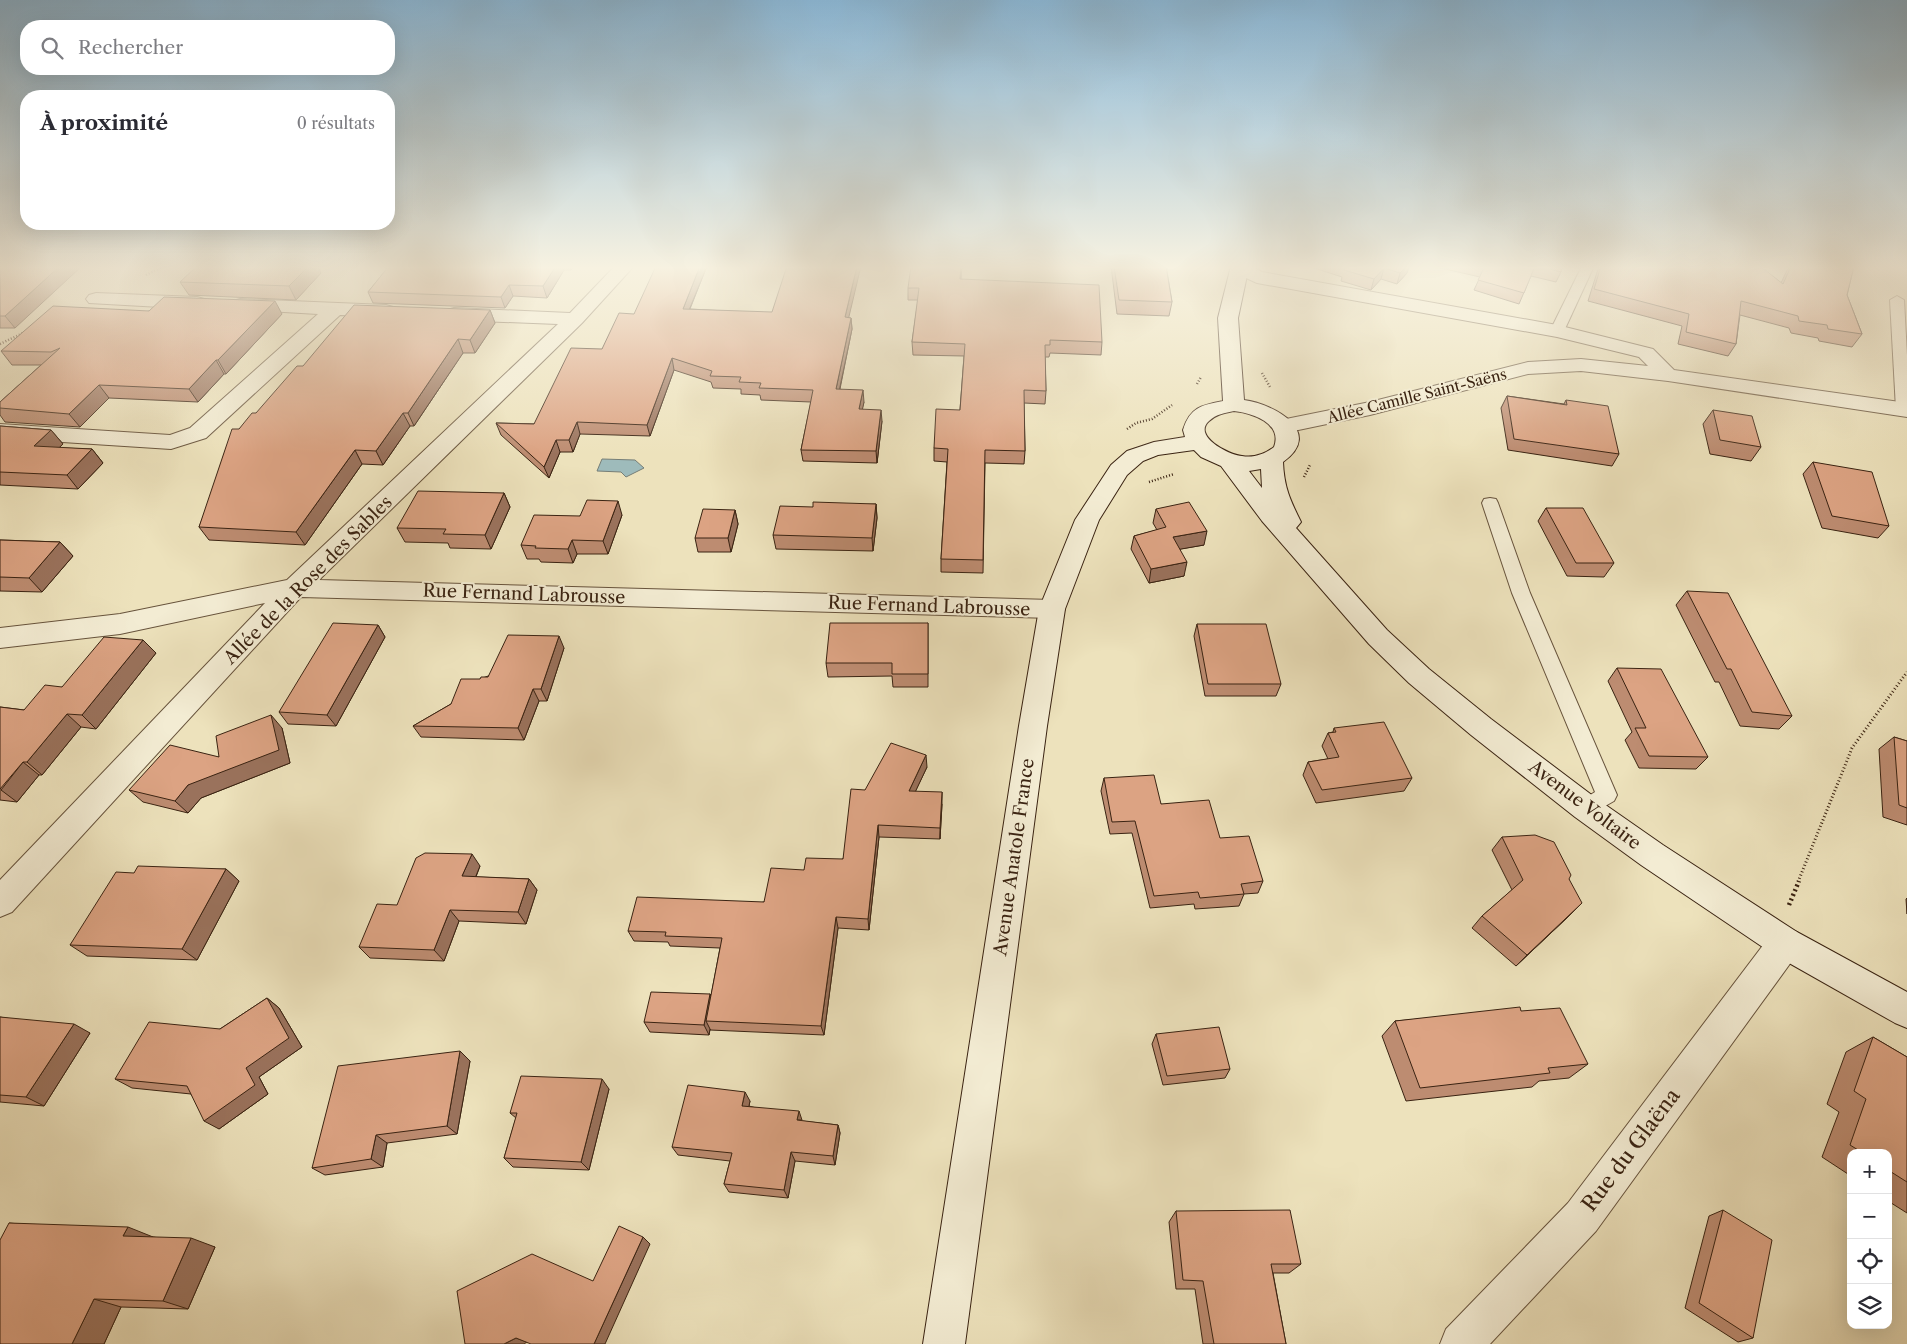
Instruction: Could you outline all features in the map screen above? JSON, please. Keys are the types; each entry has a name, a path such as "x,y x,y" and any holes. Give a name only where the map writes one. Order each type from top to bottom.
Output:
{"street":[{"path":"0,431 171,442 198,433 313,329"},
{"name":"Allée de la Rose des Sables","path":"0,902 295,588 564,329"},
{"path":"1229,329 1234,405"},
{"path":"1544,329 1646,353 1668,375"},
{"name":"Allée Camille Saint-Saëns","path":"1284,426 1370,408 1528,368 1581,366 1668,375 1905,410"},
{"path":"1234,405 1263,411 1284,426 1289,436 1288,445 1283,453 1272,460 1259,463 1244,464 1216,456 1197,442 1193,433 1194,424 1199,416 1214,408 1234,405"},
{"name":"Avenue Anatole France","path":"944,1344 1033,726 1052,609 1087,520 1119,470 1135,456 1154,449 1197,442"},
{"name":"Avenue Voltaire","path":"1272,460 1272,480 1275,493 1302,548"},
{"name":"Avenue Voltaire","path":"1229,461 1270,515 1302,548 1336,591 1378,637 1419,676 1586,808 1785,943 1907,1011"},
{"name":"Rue Fernand Labrousse","path":"0,638 120,624 295,588 1052,609"},
{"name":"Rue du Glaëna","path":"1461,1344 1582,1217 1785,943"}],"lane":[{"path":"1899,329 1905,410"},
{"path":"1490,503 1521,593 1608,796 1586,808"}],"path":[{"path":"1785,943 1787,911 1852,748 1907,672"}],"water":[{"path":"602,459 635,460 644,468 626,477 621,472 597,471"}],"building":[{"path":"27,329 248,329 189,389 99,385 69,414 0,408 0,402 60,348 51,352 1,351"},
{"path":"334,329 478,329 470,340 458,339 408,413 403,413 376,451 355,450 296,532 199,527 232,429 239,429 252,413 256,413 297,366 303,366"},
{"path":"612,329 849,329 836,389 863,390 859,409 881,410 876,451 801,450 813,390 759,388 761,383 739,382 741,377 710,376 712,371 672,358 647,425 577,422 569,440 556,440 544,467 496,423 534,424 571,348 602,349"},
{"path":"914,329 1101,329 1102,342 1050,340 1050,345 1045,345 1046,391 1024,390 1025,451 985,450 983,560 941,559 948,449 934,448 936,409 960,410 965,344 912,342"},
{"path":"1687,329 1738,329 1736,344 1686,332"},
{"path":"1828,329 1860,329 1862,334"},
{"path":"1507,396 1567,405 1566,400 1608,406 1619,454 1514,439"},
{"path":"1713,410 1752,416 1761,447 1720,440"},
{"path":"0,426 51,430 34,446 92,449 67,475 0,472"},
{"path":"1813,462 1872,472 1889,526 1832,516"},
{"path":"418,491 504,493 485,535 443,534 446,529 397,528"},
{"path":"587,500 618,501 603,541 572,540 568,549 535,548 536,546 521,545 534,515 580,516"},
{"path":"813,502 876,504 872,538 773,535 780,506 813,507"},
{"path":"1189,502 1207,531 1173,537 1187,562 1151,569 1134,536 1166,527 1156,509"},
{"path":"1546,508 1583,508 1614,563 1576,563"},
{"path":"703,509 735,510 728,538 695,538"},
{"path":"0,540 60,542 29,578 0,577"},
{"path":"1687,591 1728,593 1792,716 1752,712 1731,669 1727,669"},
{"path":"333,623 378,625 327,715 279,712"},
{"path":"830,623 928,623 928,674 892,674 892,663 826,663"},
{"path":"1197,624 1266,624 1281,684 1208,684"},
{"path":"508,635 559,636 541,689 533,689 518,728 413,726 451,704 461,679 488,677"},
{"path":"104,637 143,640 82,715 67,714 27,762 23,762 0,789 0,707 24,710 45,685 62,687"},
{"path":"1617,668 1661,669 1708,757 1649,756 1635,728 1646,728"},
{"path":"271,715 279,750 188,785 175,801 129,790 170,745 219,757 216,736"},
{"path":"1384,722 1412,778 1322,790 1308,762 1339,757 1328,733 1336,732 1334,728"},
{"path":"1894,737 1907,741 1907,808 1899,805"},
{"path":"891,743 926,755 909,791 942,792 940,828 878,825 868,919 836,917 821,1026 706,1021 722,938 665,936 666,932 628,931 637,897 764,902 771,868 804,870 806,858 843,859 851,789 865,790"},
{"path":"1154,775 1161,804 1209,800 1220,838 1249,836 1263,881 1241,884 1244,894 1200,898 1198,892 1154,896 1135,821 1112,822 1104,778"},
{"path":"1535,835 1554,842 1571,875 1569,879 1582,903 1527,955 1482,916 1523,880 1502,837"},
{"path":"425,853 472,854 462,876 529,879 518,912 450,910 434,950 359,947 377,904 397,905 416,858"},
{"path":"138,866 226,869 182,949 70,945 116,872 134,873"},
{"path":"651,992 710,994 704,1025 644,1022"},
{"path":"267,998 289,1038 246,1068 255,1085 204,1121 187,1086 115,1079 149,1022 220,1029"},
{"path":"1520,1007 1521,1011 1560,1008 1588,1064 1548,1068 1550,1073 1420,1088 1395,1021"},
{"path":"0,1017 74,1024 26,1097 0,1095"},
{"path":"1219,1027 1230,1069 1167,1076 1156,1034"},
{"path":"1873,1037 1907,1057 1907,1182 1892,1173 1892,1149 1856,1149 1850,1145 1866,1099 1854,1091"},
{"path":"460,1051 447,1126 376,1135 371,1159 312,1168 338,1066"},
{"path":"521,1076 602,1079 581,1162 504,1158 517,1113 510,1113"},
{"path":"688,1085 745,1092 742,1106 799,1111 797,1120 838,1125 833,1156 791,1152 784,1190 724,1184 732,1153 672,1147"},
{"path":"1290,1210 1301,1264 1271,1264 1286,1344 1214,1344 1203,1281 1183,1280 1176,1211"},
{"path":"1723,1210 1772,1240 1753,1338 1699,1303"},
{"path":"9,1223 128,1227 123,1236 191,1238 163,1301 94,1299 72,1344 0,1344 0,1240"},
{"path":"619,1226 643,1237 594,1344 531,1344 516,1338 504,1344 465,1344 457,1291 532,1254 593,1281"}]}
